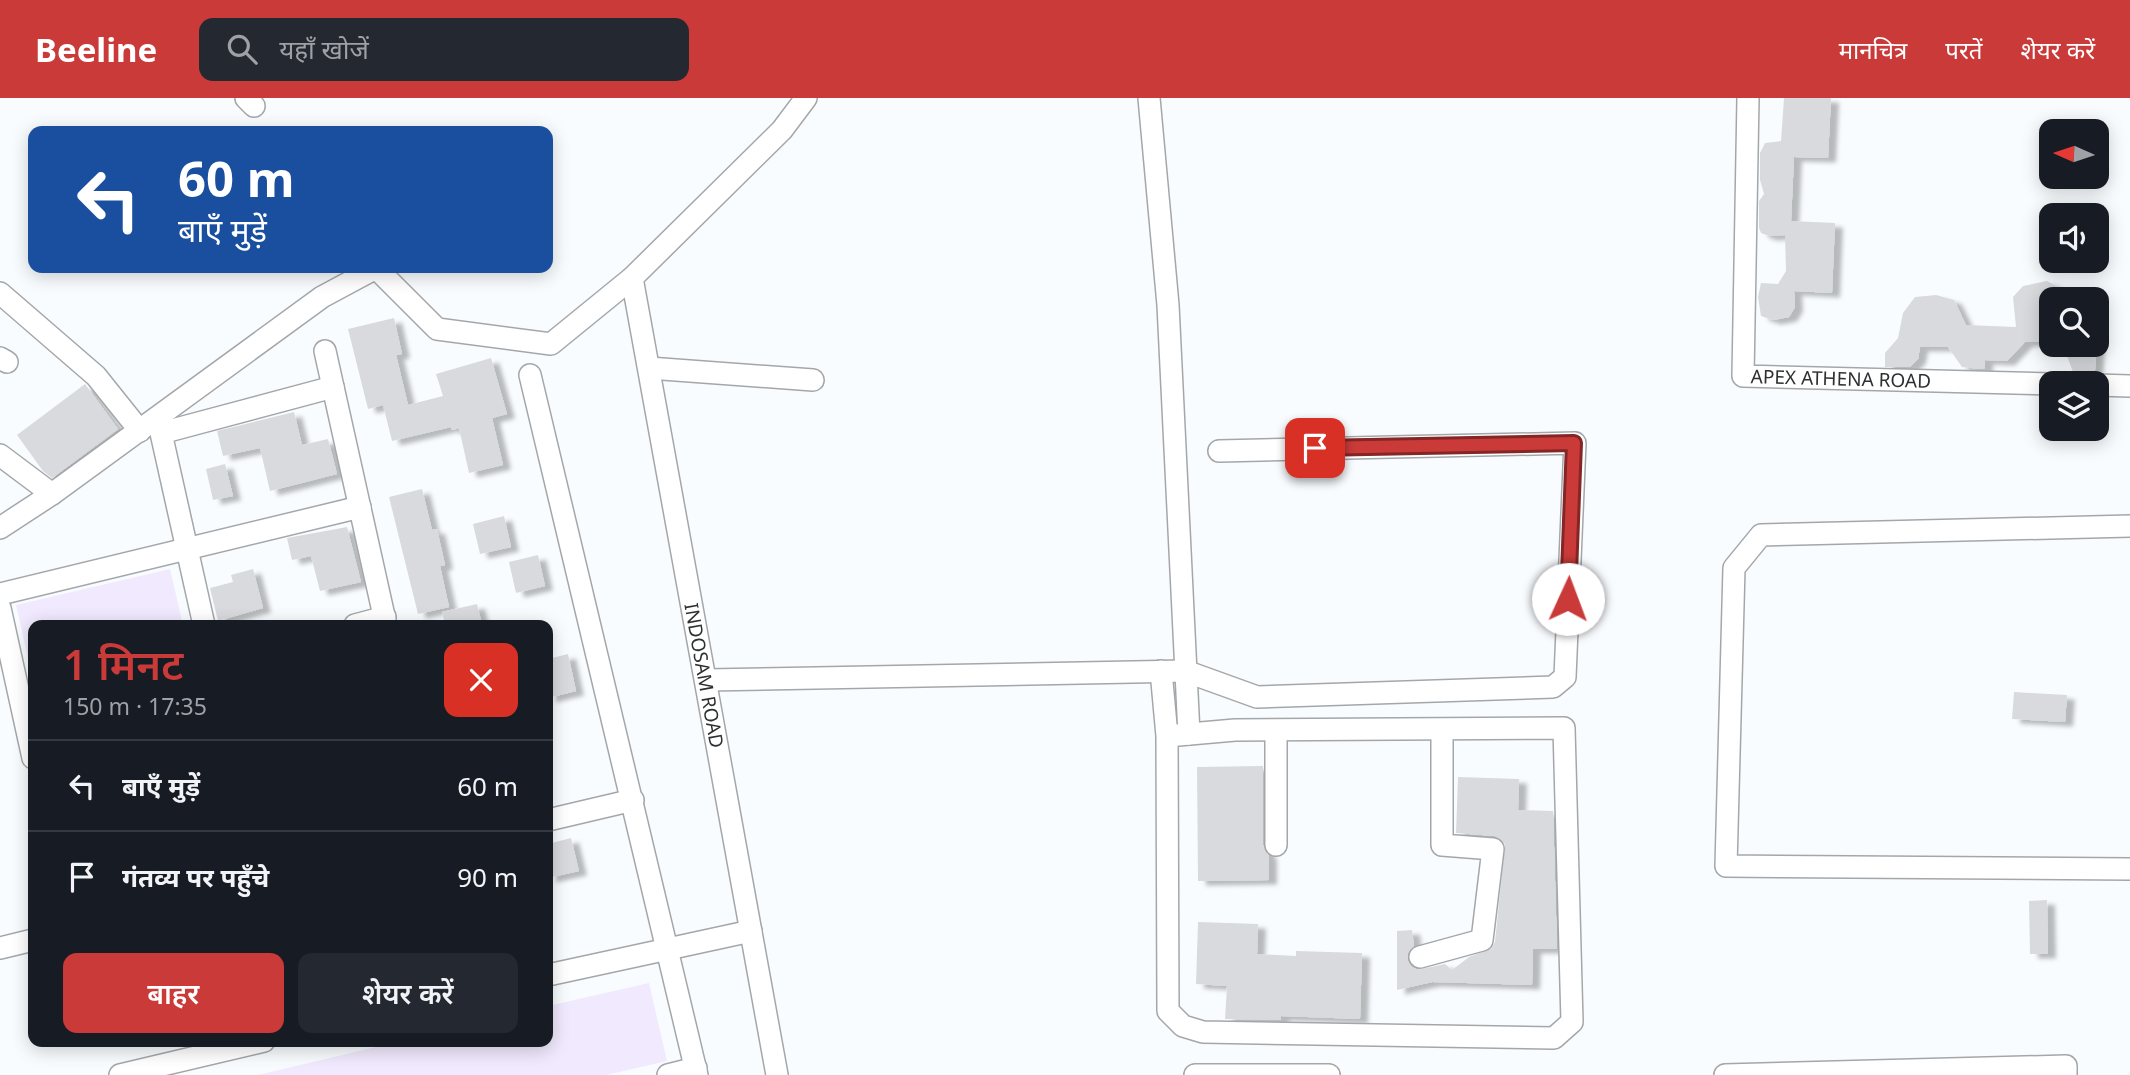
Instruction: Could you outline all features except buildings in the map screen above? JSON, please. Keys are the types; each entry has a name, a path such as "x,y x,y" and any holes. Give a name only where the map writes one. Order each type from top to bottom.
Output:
{"street":[{"path":"381,273 437,329 551,344 632,278 782,130 806,98"},
{"path":"1149,98 1168,305 1189,734"},
{"name":"APEX ATHENA ROAD","path":"1748,98 1743,376 2039,384"},
{"path":"0,528 52,494 322,298 367,273"},
{"name":"INDOSAM ROAD","path":"632,278 777,1075"},
{"path":"0,293 96,376 140,431"},
{"path":"325,351 386,620"},
{"path":"649,368 813,380"},
{"path":"530,375 696,1072 668,1075"},
{"path":"2109,386 2130,386"},
{"path":"203,620 161,433 333,387"},
{"path":"707,680 1185,670 1257,697 1553,687 1565,677 1574,443 1219,450"},
{"path":"0,455 52,494"},
{"path":"0,594 360,507"},
{"path":"2130,526 1761,535 1734,568 1726,866 2130,869"},
{"path":"0,608 28,735"},
{"path":"1161,671 1167,736 1168,1011 1183,1026 1203,1032 1554,1038 1572,1022 1564,728 1167,736"},
{"path":"1420,957 1482,940 1493,849 1442,845 1442,730"},
{"path":"1276,732 1276,845"},
{"path":"553,819 632,800"},
{"path":"553,974 751,931"},
{"path":"0,947 28,941"},
{"path":"120,1075 239,1047"},
{"path":"1725,1075 2066,1066 2066,1075"},
{"path":"1195,1075 1329,1075"}],"shaded area":[{"path":"170,569 182,620 28,620 28,658 16,605"},
{"path":"649,983 667,1061 606,1075 258,1075 376,1047 553,1047 553,1005"}],"route":[{"path":"1315,448 1574,443 1568,599"}]}
